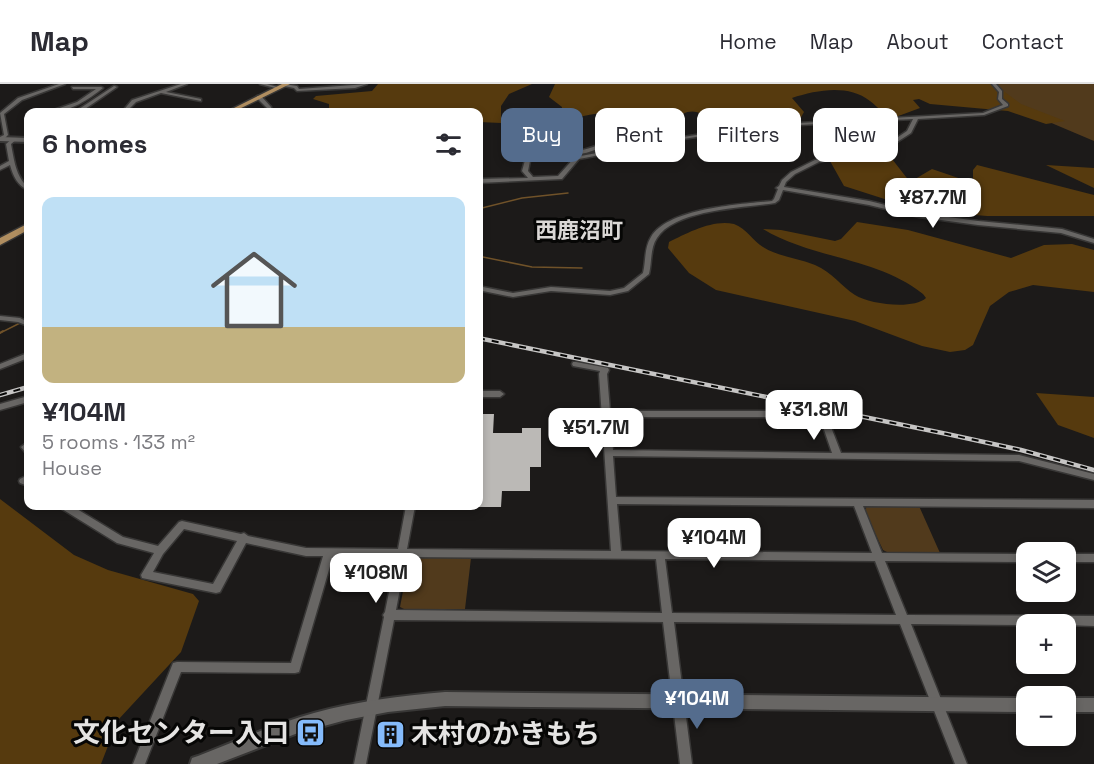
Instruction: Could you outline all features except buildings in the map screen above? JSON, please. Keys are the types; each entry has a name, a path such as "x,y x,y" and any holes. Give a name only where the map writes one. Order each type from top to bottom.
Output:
{"main road":[{"path":"237,108 284,86"},
{"path":"0,242 24,229"}],"street":[{"path":"0,139 6,135 0,114 20,99 63,84"},
{"path":"128,108 134,101 186,84"},
{"path":"262,84 297,87 297,90 364,84"},
{"path":"483,181 560,178 577,158 621,146 761,126 978,114 1006,105 1000,99 1001,92 994,84"},
{"path":"84,108 115,87"},
{"path":"65,108 79,103 101,88 73,88"},
{"path":"158,92 199,100"},
{"path":"259,97 263,99 268,108"},
{"path":"483,289 513,295 551,289 610,293 626,290 646,274 648,253 652,242 656,234 666,227 685,218 714,211 772,202 776,200 779,188 793,173 817,161 844,155 875,154 909,132 916,118"},
{"path":"0,139 24,140"},
{"path":"15,139 8,144 12,162 24,187"},
{"path":"532,179 525,171 529,154 570,153 595,148"},
{"path":"0,168 12,162"},
{"path":"779,188 869,203 919,215 978,224 1062,231 1094,240"},
{"path":"0,318 24,322"},
{"path":"0,367 24,358"},
{"path":"576,364 605,370 603,374 616,553"},
{"path":"483,394 500,394"},
{"path":"0,407 24,400"},
{"path":"607,414 812,414 823,416 837,454"},
{"path":"609,453 1019,458 1094,477"},
{"path":"613,500 1094,504"},
{"path":"857,502 962,764"},
{"path":"71,510 120,540 160,551"},
{"path":"360,764 410,510"},
{"path":"244,537 216,589 146,575 160,551 182,525 244,537 306,552 1016,558"},
{"path":"139,764 177,667 296,669 329,552"},
{"path":"660,555 686,764"},
{"path":"1076,558 1094,558"},
{"path":"388,615 1094,621"},
{"path":"198,764 309,722 371,708 445,699 1016,705"},
{"path":"1076,705 1094,705"}],"shaded area":[{"path":"378,84 532,84 509,94 501,106 501,123 483,122 483,108 329,108 329,104 313,99 316,96 372,91"},
{"path":"555,84 994,84 1021,104 1065,121 1046,124 1008,111 930,104 919,99 913,100 920,108 898,116 898,108 879,108 861,96 842,90 822,91 792,98 801,108 697,108 697,113 685,113 685,108 595,108 595,114 583,116 583,108 562,108 549,97"},
{"path":"987,84 1094,84 1094,141 988,96"},
{"path":"831,162 894,162 910,182 932,169 973,183 973,170 977,165 1094,195 1094,216 987,216 950,213 897,203 844,186"},
{"path":"1046,165 1094,168 1094,188"},
{"path":"857,222 908,230 1011,258 1044,245 1072,244 1094,250 1094,292 1033,285 1009,292 990,306 973,345 965,350 950,352 922,346 855,321 716,290 689,273 668,248 669,242 700,228 718,223 734,224 769,250 821,268 862,298 880,303 902,305 920,302 926,298 905,282 885,272 802,247 763,229 781,230 835,241 841,239"},
{"path":"1036,393 1094,397 1094,438 1058,425"},
{"path":"0,499 74,555 108,570 193,594 199,601 181,652 118,720 101,764 0,764"},
{"path":"867,505 919,506 940,553 889,553 883,550 865,512"},
{"path":"414,558 471,558 465,609 404,609 400,607 409,560"}],"waterway":[{"path":"483,208 522,198 568,193"},
{"path":"483,257 532,267 582,268"},
{"path":"3,331 0,333 24,321"}],"railway":[{"path":"483,339 947,434 1021,450 1094,470"},
{"path":"0,395 24,388"}],"place":[{"name":"文化センター入口","path":"310,733"},
{"name":"木村のかきもち","path":"390,734"}],"district":[{"name":"西鹿沼町","path":"579,230"}]}
